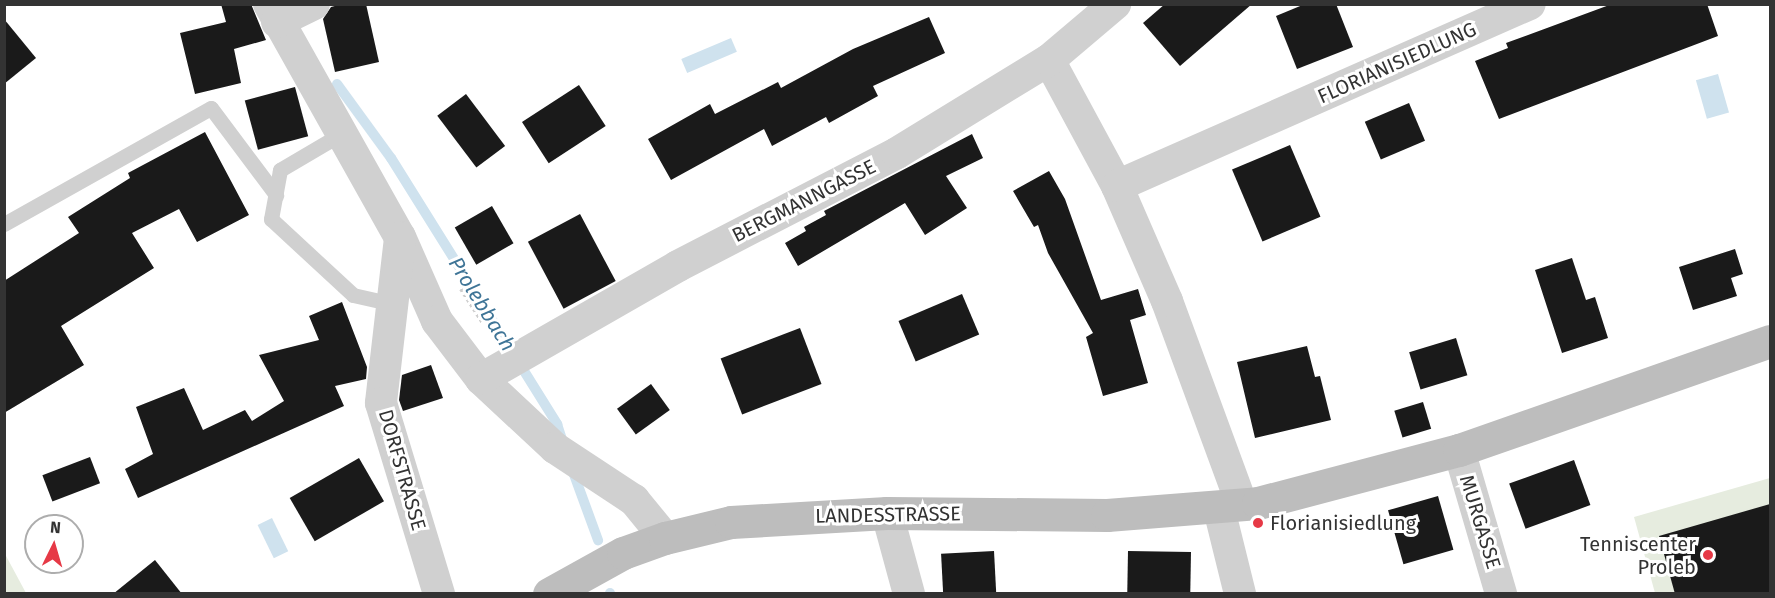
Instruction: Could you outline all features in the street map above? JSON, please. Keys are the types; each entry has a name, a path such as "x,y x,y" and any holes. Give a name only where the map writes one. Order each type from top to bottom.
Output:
{"main road":[{"name":"LANDESSTRASSE","path":"549,594 612,558 665,538 731,522 888,513 1107,515 1230,507 1292,496 1459,450 1770,341"}],"street":[{"name":"BERGMANNGASSE","path":"481,379 678,266 897,153 1049,60 1115,4"},
{"name":"FLORIANISIEDLUNG","path":"1117,186 1530,4"},
{"path":"289,11 341,134 400,237 437,321 481,379 555,448 634,500 665,538"},
{"path":"1049,60 1117,186 1167,301 1230,507 1239,594"},
{"name":"DORFSTRASSE","path":"400,237 381,403 439,594"},
{"name":"MURGASSE","path":"1459,450 1501,594"},
{"path":"888,513 909,594"}],"lane":[{"path":"4,224 211,108 276,195"},
{"path":"341,134 280,170 271,219 353,295 393,304"}],"shaded area":[{"name":"Tenniscenter Proleb","path":"1770,478 1770,593 1655,593 1634,517"},
{"path":"5,554 26,593 5,593"}],"water":[{"path":"731,38 737,52 687,73 681,59"},
{"path":"1718,74 1729,112 1707,119 1696,80"},
{"path":"272,518 288,551 274,558 258,525"}],"building":[{"path":"221,4 251,4 266,40 234,49 241,83 195,94 180,33 226,22"},
{"path":"342,4 366,4 379,62 335,72 323,19 331,7"},
{"path":"1165,4 1252,4 1180,66 1143,23"},
{"path":"1305,4 1336,4 1353,47 1297,69 1276,16"},
{"path":"1612,4 1707,4 1718,36 1499,119 1475,61 1508,48 1506,43"},
{"path":"929,17 945,53 873,86 878,96 829,123 826,117 772,146 764,129 671,180 648,139 710,104 715,114 778,82 781,88 853,49"},
{"path":"4,19 36,58 4,84"},
{"path":"579,85 606,126 549,163 522,122"},
{"path":"295,87 308,136 258,150 245,100"},
{"path":"466,94 505,146 476,168 437,116"},
{"path":"1409,103 1425,141 1381,159 1365,122"},
{"path":"205,132 249,215 197,242 179,209 132,233 154,268 61,326 84,365 4,413 4,281 79,233 68,217 130,178 128,173"},
{"path":"972,134 983,158 946,176 967,208 925,235 905,203 798,266 785,243 806,231 804,227 826,215 824,211"},
{"path":"1290,145 1320,217 1262,241 1232,170"},
{"path":"1049,171 1065,199 1101,300 1138,289 1146,315 1130,320 1148,383 1103,396 1086,337 1093,333 1048,253 1038,225 1034,227 1013,191"},
{"path":"492,206 514,243 476,265 455,228"},
{"path":"580,214 616,281 564,309 528,242"},
{"path":"1735,249 1743,274 1731,278 1737,296 1693,310 1679,267"},
{"path":"1572,258 1586,300 1595,297 1608,338 1562,353 1535,270"},
{"path":"962,294 979,335 916,361 898,321"},
{"path":"342,302 367,367 366,379 335,386 344,406 138,498 125,469 153,454 136,407 184,388 203,430 245,410 252,421 284,401 259,355 319,340 309,316"},
{"path":"800,328 822,384 742,414 721,358"},
{"path":"1456,338 1467,375 1421,390 1409,352"},
{"path":"1307,346 1315,377 1320,376 1331,420 1255,438 1237,362"},
{"path":"431,365 443,398 403,411 399,400 402,375"},
{"path":"651,384 670,410 636,435 617,409"},
{"path":"1423,402 1431,429 1402,438 1394,411"},
{"path":"90,457 100,483 52,501 42,475"},
{"path":"359,458 384,501 315,541 290,498"},
{"path":"1574,460 1590,505 1526,529 1509,484"},
{"path":"1438,496 1453,550 1403,564 1388,510"},
{"name":"Tenniscenter Proleb","path":"1770,504 1770,594 1675,594 1659,536"},
{"path":"994,551 996,594 943,594 941,554"},
{"path":"1128,551 1191,552 1190,594 1127,594"},
{"path":"155,560 182,594 113,594"}],"waterway":[{"name":"Prolebbach","path":"337,84 391,158 557,424 563,443"},
{"name":"Prolebbach","path":"572,469 598,540"}],"place":[{"name":"Florianisiedlung","path":"1258,523"},
{"name":"Tenniscenter Proleb","path":"1708,555"}]}
